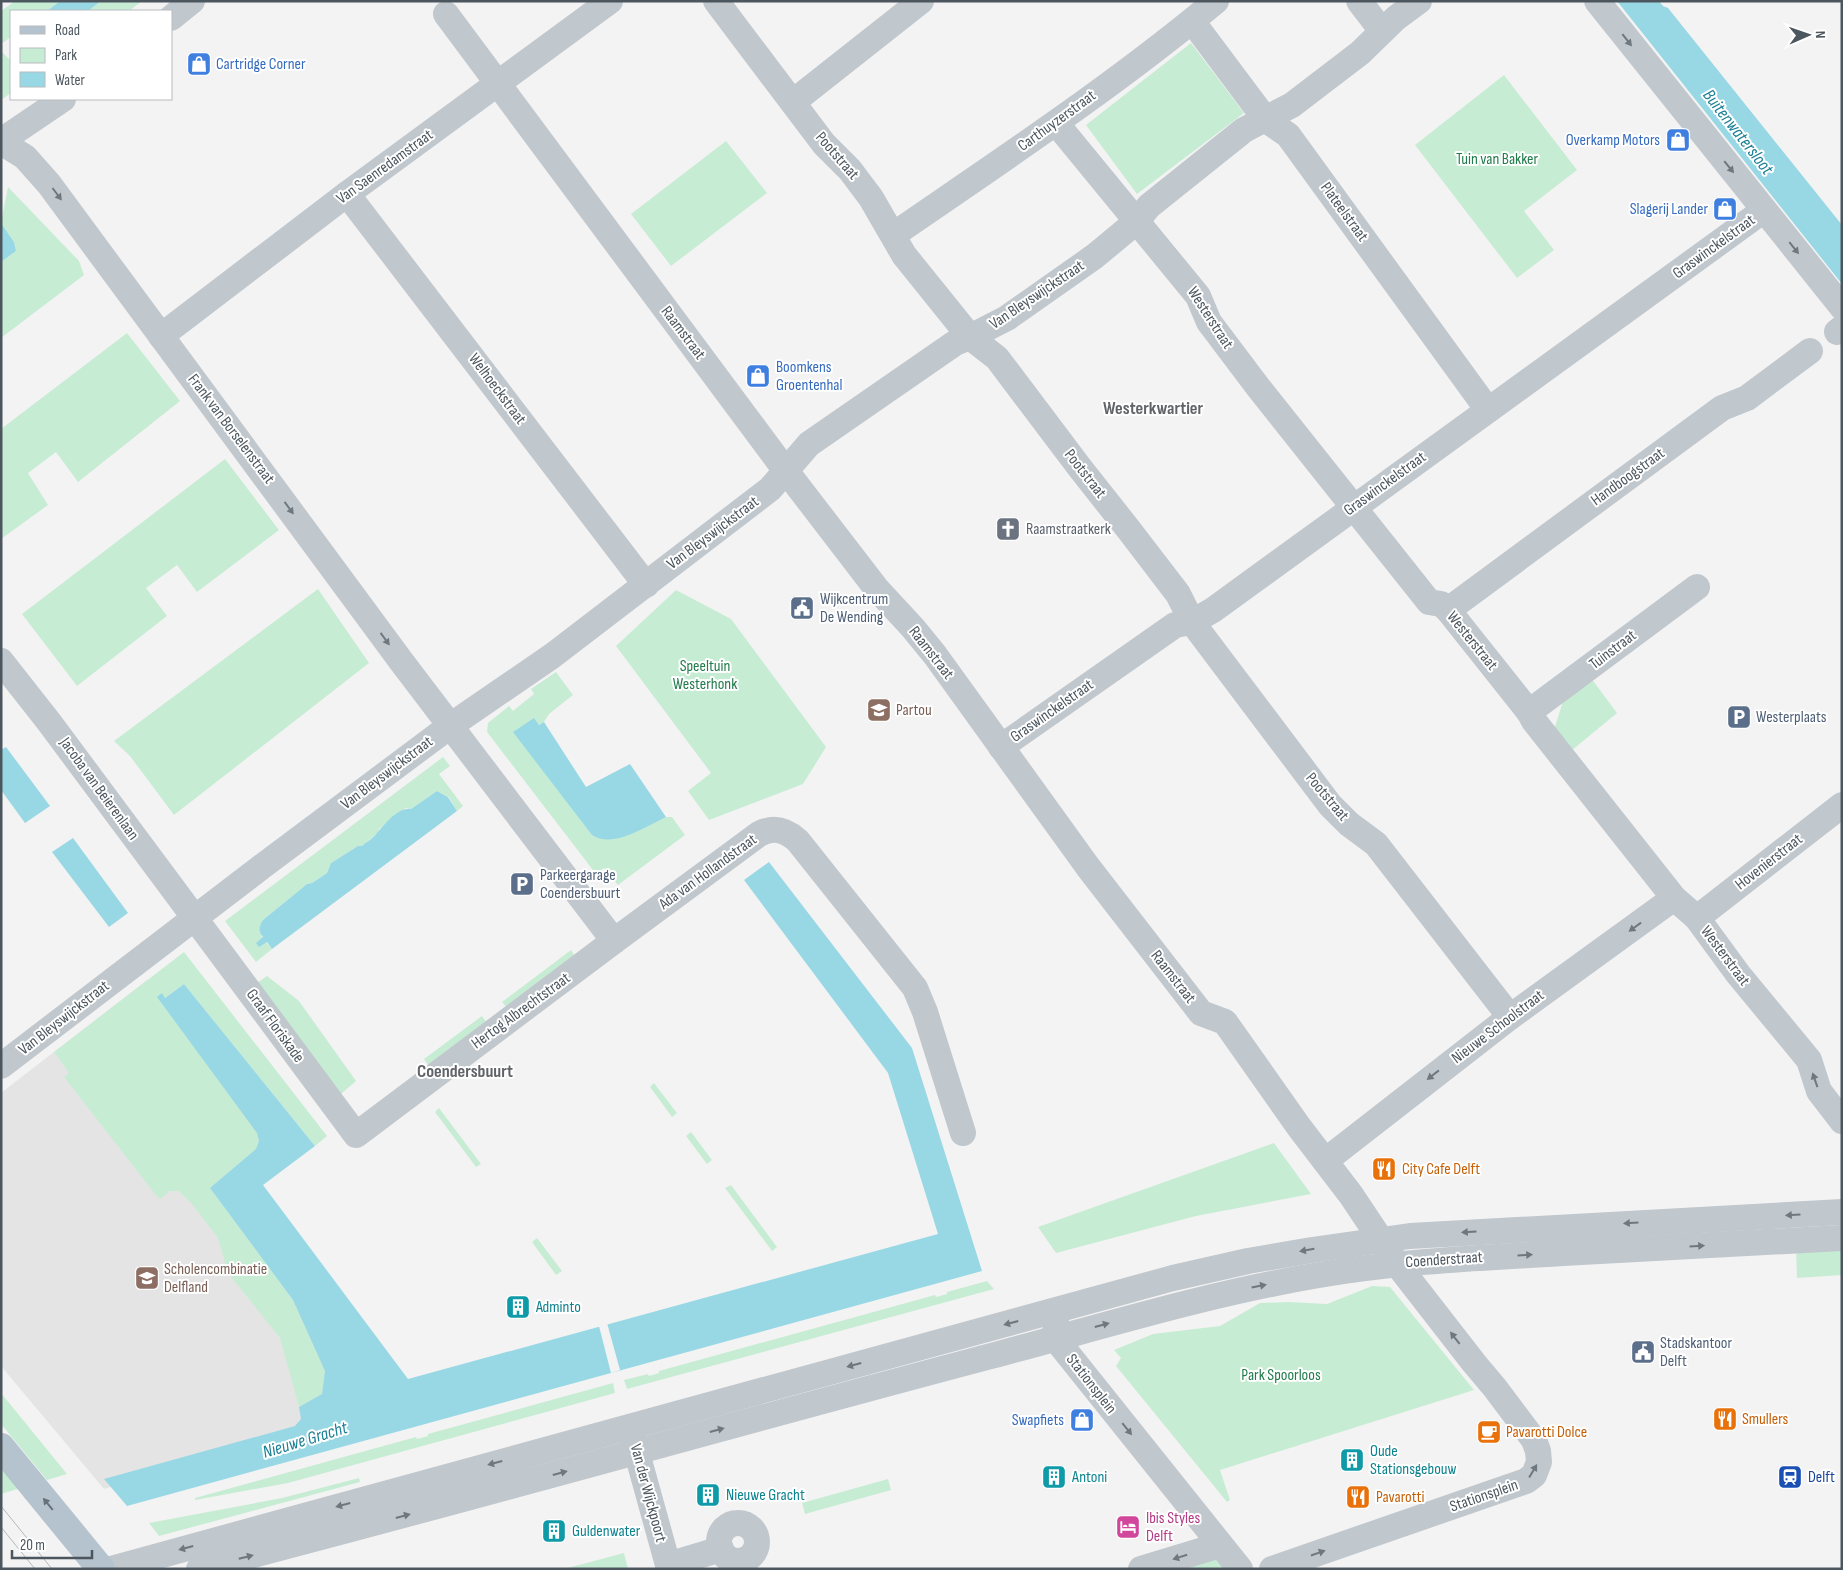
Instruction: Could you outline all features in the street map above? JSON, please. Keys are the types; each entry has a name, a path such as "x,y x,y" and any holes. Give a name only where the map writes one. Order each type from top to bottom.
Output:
{"main road":[{"path":"1,1447 101,1569"}],"street":[{"path":"172,17 192,1"},
{"name":"Van Saenredamstraat","path":"161,336 347,194 610,1"},
{"name":"Pootstraat","path":"716,1 827,148 850,170 871,198 904,255 970,338 997,358 1178,594 1192,622 1330,805 1349,824 1376,844 1510,1017"},
{"path":"793,102 921,1"},
{"name":"Carthuyzerstraat","path":"893,235 1056,123 1216,1"},
{"path":"1359,1 1382,31"},
{"name":"Van Bleyswijckstraat","path":"1,1066 450,726 552,656 646,585 770,489 809,444 955,343 970,338 1007,318 1096,256 1136,222 1149,206 1244,130 1292,105 1360,53 1396,18 1419,1"},
{"path":"1597,1 1764,210 1840,322"},
{"name":"Raamstraat","path":"446,14 876,588 935,655 1088,867 1201,1013 1225,1022 1397,1264"},
{"name":"Plateelstraat","path":"1192,21 1266,120 1288,135 1488,410"},
{"path":"1,141 61,100"},
{"name":"Westerstraat","path":"1056,123 1198,296 1209,322 1258,388 1429,602 1442,604 1448,610 1674,898 1697,918 1738,974 1808,1060 1818,1091 1842,1120"},
{"name":"Frank van Borselenstraat","path":"1,141 25,157 49,184 450,726"},
{"name":"Welhoeckstraat","path":"347,194 646,585"},
{"name":"Graswinckelstraat","path":"1002,747 1175,625 1192,622 1213,610 1764,210"},
{"name":"Handboogstraat","path":"1448,610 1722,408 1747,398 1810,351"},
{"name":"Tuinstraat","path":"1529,712 1697,587"},
{"name":"Jacoba van Beierenlaan","path":"1,661 49,722 194,918"},
{"path":"450,726 614,941"},
{"name":"Hovenierstraat","path":"1697,918 1842,805"},
{"name":"Ada van Hollandstraat","path":"614,941 759,834 770,830 786,831 798,841 915,988 925,1012 962,1133"},
{"name":"Nieuwe Schoolstraat","path":"1325,1161 1510,1017 1674,898"},
{"name":"Graaf Floriskade","path":"194,918 356,1135"},
{"name":"Hertog Albrechtstraat","path":"356,1135 614,941"},
{"name":"Coenderstraat","path":"1058,1310 1172,1278 1248,1261 1381,1239 1489,1230 1842,1212"},
{"name":"Coenderstraat","path":"1055,1338 1213,1296 1316,1275 1397,1264 1486,1257 1842,1238"},
{"name":"Stationsplein","path":"1272,1569 1515,1486 1534,1475 1538,1462 1538,1451 1534,1440 1496,1388 1474,1363 1397,1264"},
{"path":"111,1569 1058,1310"},
{"name":"Stationsplein","path":"1058,1310 1055,1338 1240,1569"},
{"path":"199,1569 1055,1338"},
{"name":"Van der Wijckpoort","path":"630,1427 668,1565 721,1549"},
{"path":"1141,1569 1220,1545"}],"shaded area":[{"name":"Scholencombinatie Delfland","path":"147,980 281,1144 227,1189 387,1406 104,1489 1,1366 1,1093"}],"green space":[{"path":"15,1 60,1 48,10 10,10 10,38 1,44 1,11"},
{"path":"101,1 142,1 130,10 89,10"},
{"path":"1191,43 1244,113 1137,194 1086,125"},
{"path":"1,51 10,60 10,94 1,100"},
{"name":"Tuin van Bakker","path":"1504,75 1577,170 1524,211 1554,250 1517,278 1415,145"},
{"path":"726,141 767,193 671,266 631,214"},
{"path":"8,187 79,261 84,275 1,338 1,262 16,251 14,242 1,223"},
{"path":"127,333 180,401 78,482 56,452 28,473 48,505 1,539 1,429"},
{"path":"225,459 279,530 197,592 177,565 146,588 167,616 77,686 22,614"},
{"path":"318,589 369,663 174,815 130,756 114,741"},
{"name":"Speeltuin Westerhonk","path":"676,590 731,619 826,747 803,784 709,820 688,791 711,773 616,646"},
{"path":"556,672 573,695 549,714 544,722 539,725 534,718 614,839 666,817 672,817 685,835 618,885 604,868 596,874 487,732 488,723 509,706 513,711 534,694 531,689"},
{"path":"1591,678 1617,713 1571,751 1554,730 1564,698"},
{"path":"443,757 450,766 439,774 463,806 457,811 449,797 437,791 411,809 406,808 394,816 362,846 358,846 331,863 327,873 312,883 307,884 263,920 261,936 272,949 256,962 225,921"},
{"path":"571,950 575,956 507,1008 502,1002"},
{"path":"184,952 327,1136 315,1146 184,984 165,998 157,996 257,1133 259,1141 256,1149 210,1188 293,1300 325,1371 322,1394 299,1407 280,1338 228,1273 218,1238 192,1204 179,1191 170,1191 160,1199 155,1194 64,1077 69,1073 54,1052"},
{"path":"267,976 299,1001 356,1081 341,1094 257,983"},
{"path":"482,1016 487,1023 429,1066 424,1059"},
{"path":"654,1083 677,1113 672,1117 650,1087"},
{"path":"439,1108 481,1164 476,1167 435,1112"},
{"path":"691,1132 712,1160 707,1164 686,1136"},
{"path":"1274,1143 1311,1194 1196,1216 1056,1253 1038,1227"},
{"path":"731,1185 777,1247 772,1251 725,1188"},
{"path":"537,1238 562,1271 556,1275 532,1242"},
{"path":"1842,1245 1842,1275 1797,1278 1796,1248"},
{"path":"987,1281 994,1289 627,1389 624,1380 648,1374 649,1376 659,1373 659,1371 935,1295 936,1297 947,1294 947,1292"},
{"name":"Park Spoorloos","path":"1372,1286 1390,1287 1474,1390 1220,1470 1230,1500 1227,1502 1116,1366 1121,1358 1114,1350 1153,1334 1220,1326 1260,1303 1327,1304"},
{"path":"613,1383 615,1393 288,1483 195,1500 195,1498 416,1437 417,1439 428,1436 428,1434"},
{"path":"1,1393 67,1474 47,1480 1,1424"},
{"path":"1,1463 21,1488 1,1494"},
{"path":"359,1478 360,1482 159,1536 149,1523 282,1498"},
{"path":"888,1479 891,1490 805,1514 802,1503"},
{"path":"624,1553 628,1569 564,1569"},
{"path":"1213,1554 1224,1569 1165,1569"}],"water":[{"path":"60,1 101,1 89,10 48,10"},
{"name":"Buitenwatersloot","path":"1617,1 1659,1 1668,8 1842,225 1842,284"},
{"path":"1,223 14,242 16,251 1,262"},
{"path":"534,718 539,725 544,722 586,787 630,764 666,817 620,838 601,839 592,835 513,732"},
{"path":"6,747 50,806 25,823 1,790 1,750"},
{"path":"437,791 448,797 457,811 272,949 267,942 259,947 256,943 263,937 260,929 263,920 307,884 312,883 327,873 331,863 358,846 362,846 376,835 387,821 396,814 406,809 411,809"},
{"path":"73,838 128,913 109,927 52,852"},
{"path":"769,862 912,1048 982,1271 127,1506 104,1479 295,1426 301,1419 299,1407 322,1394 325,1371 293,1300 210,1188 256,1149 259,1141 257,1133 157,997 162,993 165,998 184,984 315,1146 263,1185 408,1379 938,1234 888,1073 744,880"}],"pier":[{"path":"607,1323 620,1370 611,1373 599,1326"}],"tram line":[{"path":"1,1506 52,1569"},
{"path":"1,1527 35,1569"}],"place":[{"name":"Cartridge Corner","path":"199,64"},
{"name":"Overkamp Motors","path":"1678,140"},
{"name":"Slagerij Lander","path":"1725,209"},
{"name":"Boomkens Groentenhal","path":"758,376"},
{"name":"Raamstraatkerk","path":"1008,529"},
{"name":"Wijkcentrum De Wending","path":"802,608"},
{"name":"Partou","path":"879,710"},
{"name":"Westerplaats","path":"1739,717"},
{"name":"Parkeergarage Coendersbuurt","path":"522,884"},
{"name":"City Cafe Delft","path":"1384,1169"},
{"name":"Scholencombinatie Delfland","path":"147,1278"},
{"name":"Adminto","path":"518,1307"},
{"name":"Stadskantoor Delft","path":"1643,1352"},
{"name":"Smullers","path":"1725,1419"},
{"name":"Swapfiets","path":"1082,1420"},
{"name":"Pavarotti Dolce","path":"1489,1432"},
{"name":"Oude Stationsgebouw","path":"1352,1460"},
{"name":"Antoni","path":"1054,1477"},
{"name":"Delft","path":"1790,1477"},
{"name":"Nieuwe Gracht","path":"708,1495"},
{"name":"Pavarotti","path":"1358,1497"},
{"name":"Ibis Styles Delft","path":"1128,1527"},
{"name":"Guldenwater","path":"554,1531"}],"district":[{"name":"Westerkwartier","path":"1153,408"},
{"name":"Coendersbuurt","path":"465,1071"}]}
